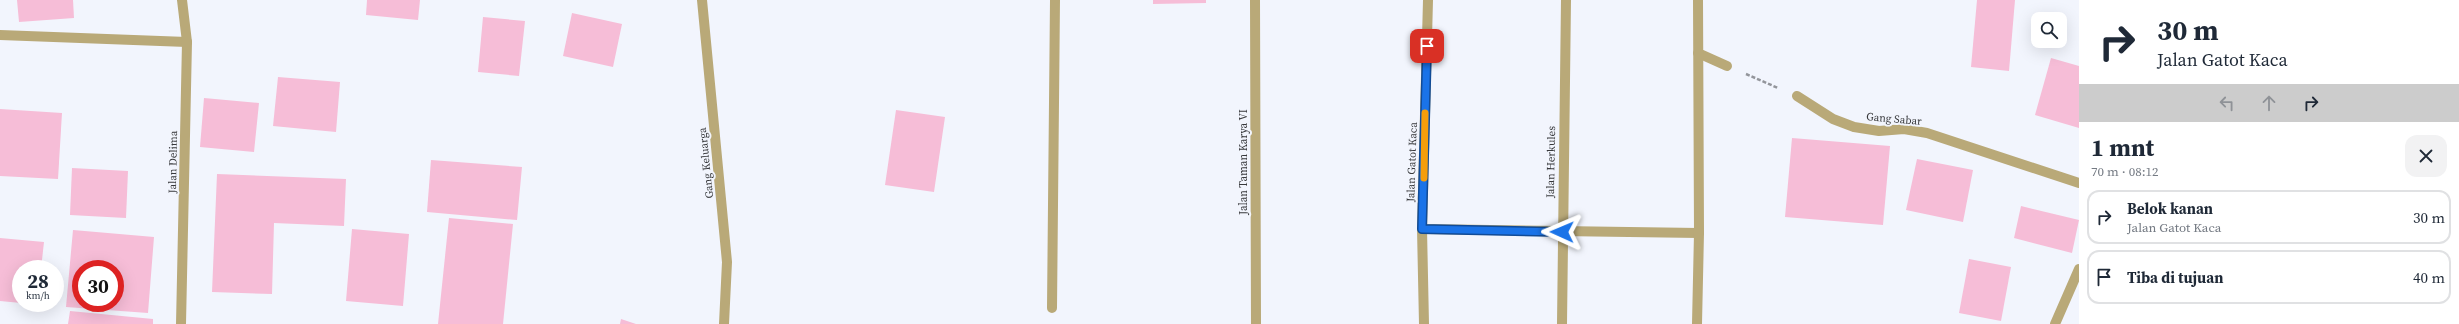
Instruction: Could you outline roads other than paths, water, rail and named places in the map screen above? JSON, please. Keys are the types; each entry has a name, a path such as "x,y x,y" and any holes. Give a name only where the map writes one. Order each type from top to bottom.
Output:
{"street":[{"name":"Jalan Delima","path":"181,324 187,42 182,0"},
{"name":"Gang Keluarga","path":"702,0 728,262 724,324"},
{"path":"1052,308 1055,0"},
{"name":"Jalan Taman Karya VI","path":"1255,0 1256,324"},
{"name":"Jalan Gatot Kaca","path":"1424,324 1422,229 1428,0"},
{"name":"Jalan Herkules","path":"1562,324 1566,0"},
{"path":"1697,324 1699,234 1698,0"},
{"path":"0,35 187,42"},
{"path":"1698,53 1727,66"},
{"name":"Gang Sabar","path":"1797,96 1833,119 1854,127 1879,131 1904,129 1926,134 2079,183"},
{"path":"1422,229 1699,234"},
{"path":"2055,324 2079,269"}]}
